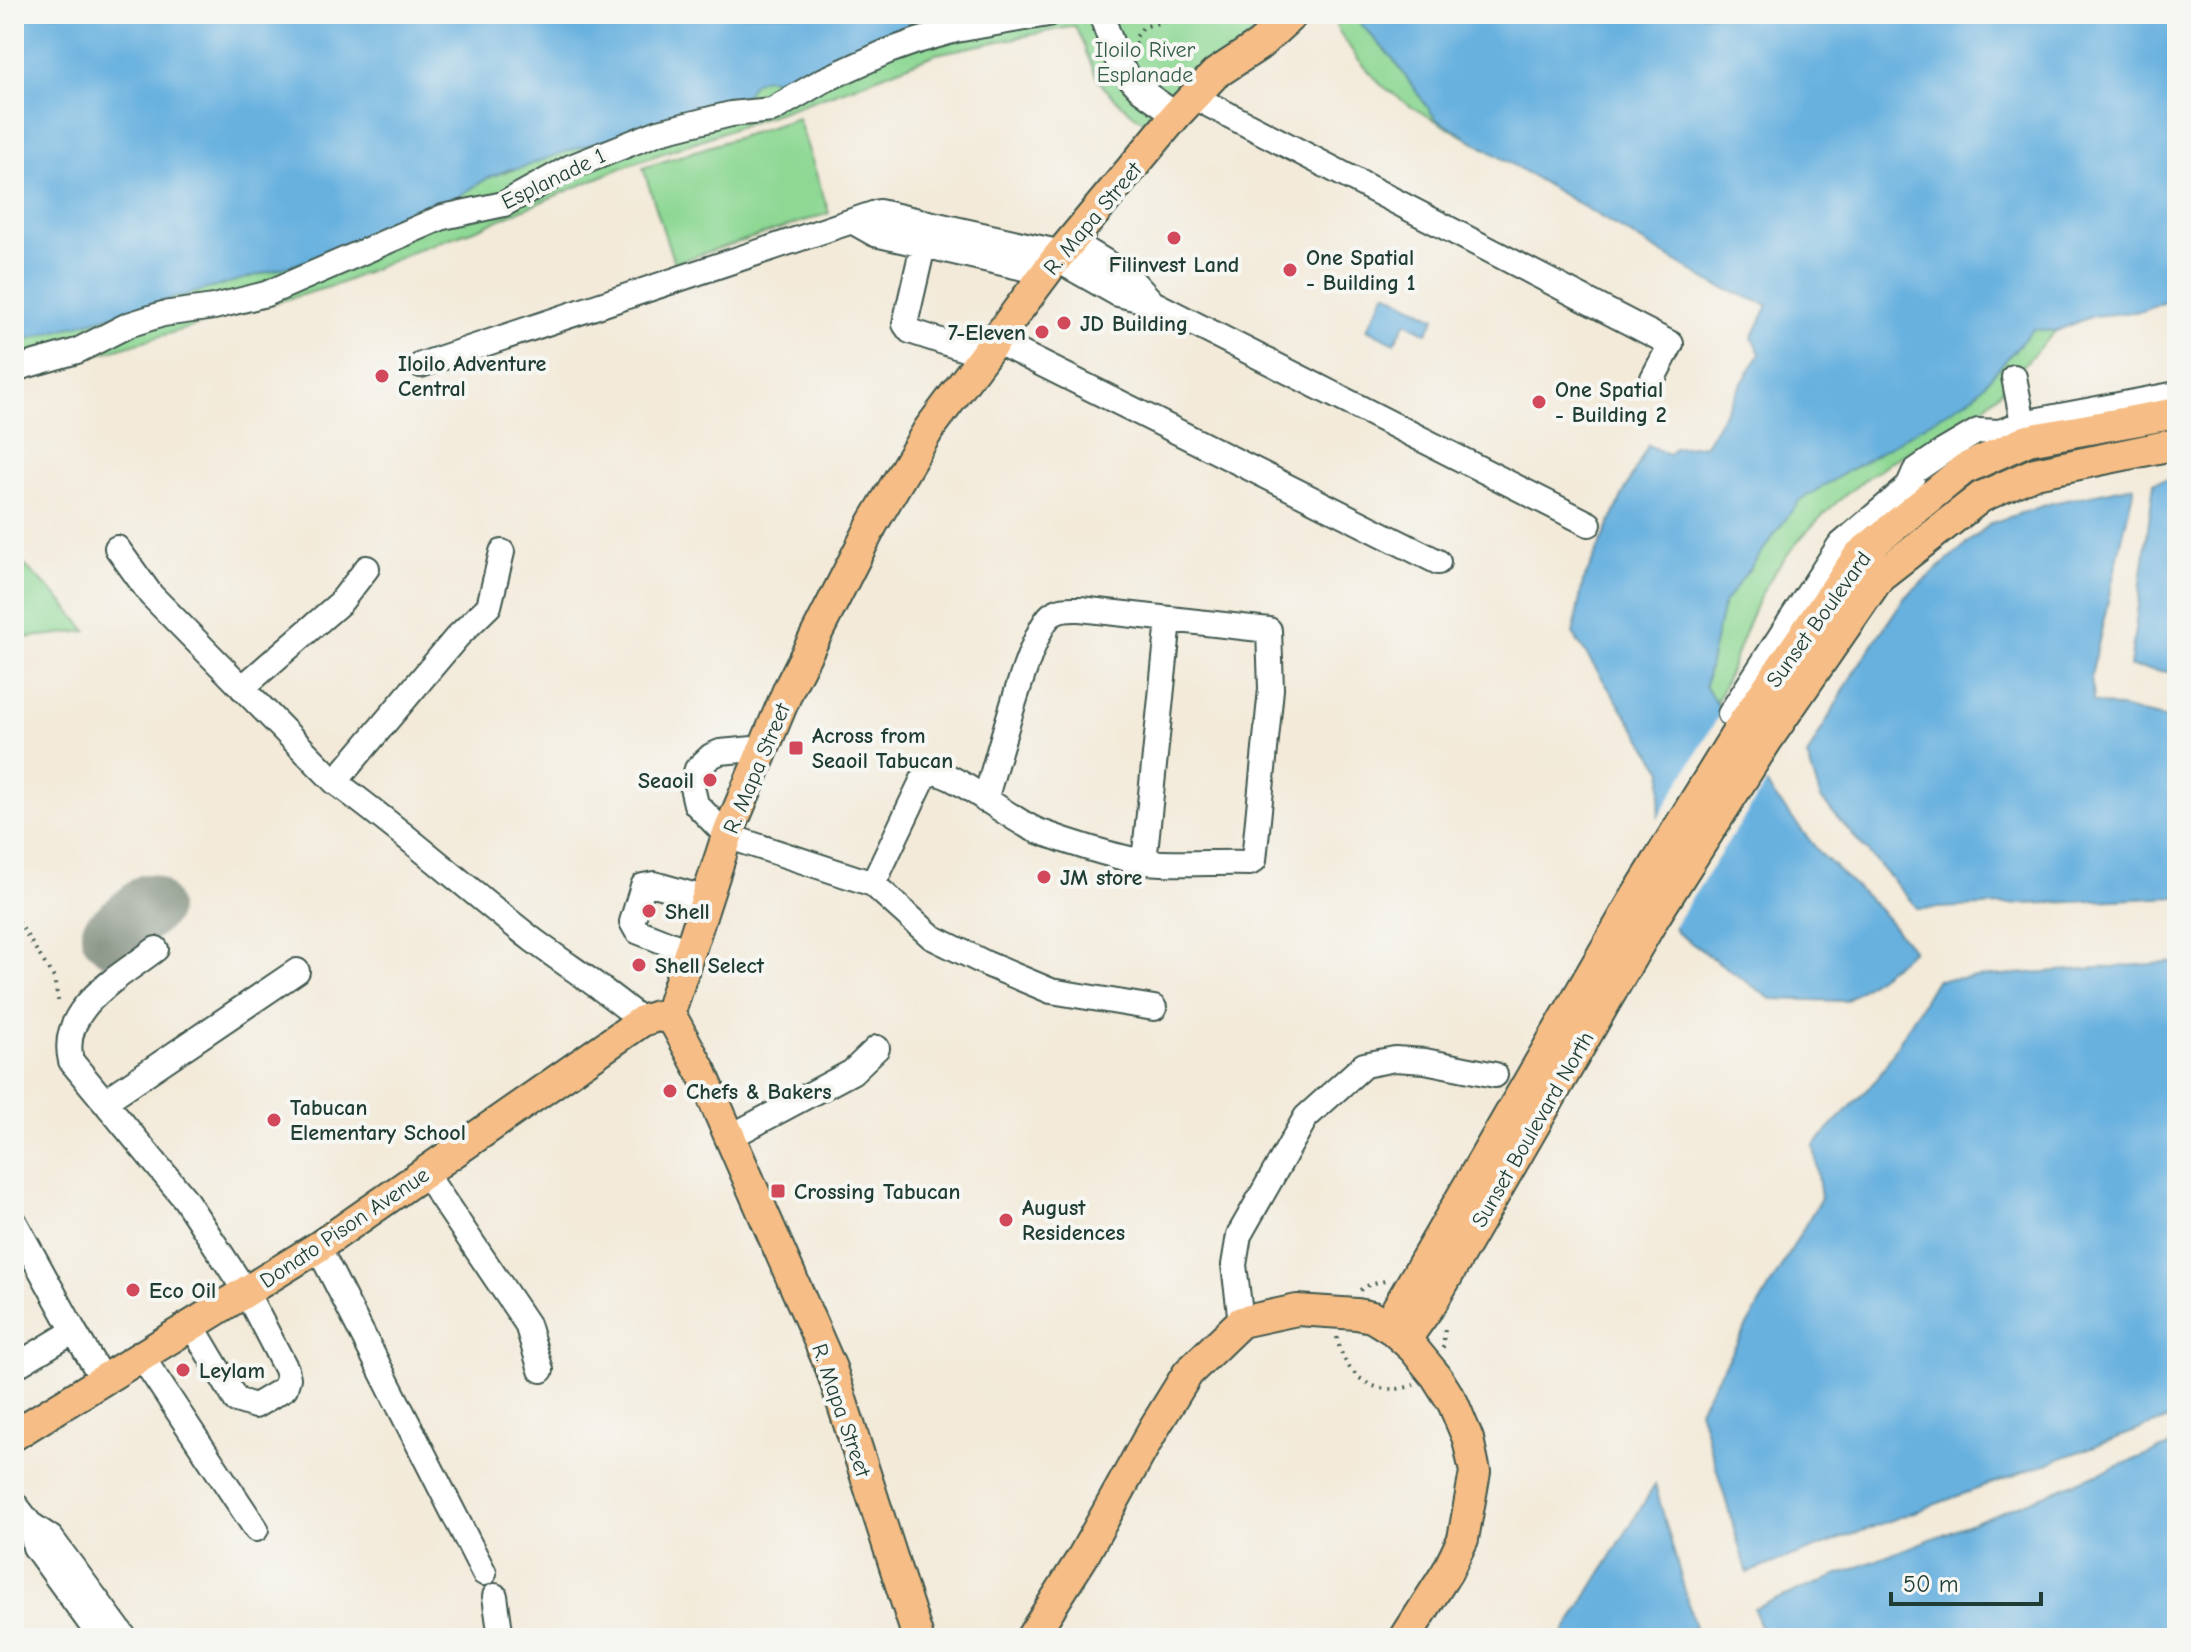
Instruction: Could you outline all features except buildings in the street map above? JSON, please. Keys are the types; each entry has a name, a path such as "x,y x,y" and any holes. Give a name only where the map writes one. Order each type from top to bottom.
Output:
{"main road":[{"name":"R. Mapa Street","path":"918,1638 831,1368 701,1071 675,1023 655,1020 690,952 727,836 789,688 873,523 929,429 1059,257 1185,106 1215,74 1259,45 1293,14"},
{"name":"Sunset Boulevard","path":"1645,908 1747,726 1859,555 1964,469 2028,440 2177,413"},
{"name":"Sunset Boulevard","path":"1747,726 1880,576 1981,497 2035,473 2177,444"},
{"name":"Sunset Boulevard North","path":"1396,1333 1431,1304 1645,908"},
{"name":"Donato Pison Avenue","path":"14,1435 318,1247 655,1020"},
{"path":"1031,1638 1082,1558 1188,1373 1241,1322 1297,1310 1348,1312 1372,1317 1396,1333 1433,1370 1453,1403 1468,1439 1475,1472 1463,1539 1447,1572 1405,1638"}],"street":[{"name":"Esplanade 1","path":"14,369 77,351 128,325 163,314 214,307 266,294 443,217 504,204 571,167 659,132 719,117 772,110 822,81 917,41 956,30 1048,14"},
{"path":"1101,14 1116,57 1141,90 1185,106 1671,344 1653,378"},
{"path":"421,365 879,212 1059,257 1118,294 1153,303 1589,524"},
{"path":"852,221 875,234 923,246 1059,257"},
{"path":"923,246 905,324 910,331 988,348 1438,562"},
{"path":"2014,377 2023,423"},
{"path":"1747,726 1839,546 1908,487 1915,471 1978,431 2000,432 2023,423 2177,394"},
{"path":"117,548 151,595 335,782 534,940 623,1004 655,1020"},
{"path":"335,782 457,637 489,606 502,552"},
{"path":"242,688 340,603 367,568"},
{"path":"873,884 923,779 931,772 942,772 985,800 1035,830 1144,862 1250,863 1257,855 1271,689 1269,630 1072,609 1063,609 1049,617 1030,655 985,800"},
{"path":"1144,862 1169,620"},
{"path":"764,748 720,752 697,769 692,787 696,804 727,836 873,884 932,937 1051,991 1154,1008"},
{"path":"690,952 637,931 632,922 643,886 654,884 707,899"},
{"path":"156,949 86,1004 71,1025 67,1047 71,1061 185,1199 246,1292 286,1369 288,1378 285,1388 255,1406 236,1400 192,1326"},
{"path":"104,1102 297,971"},
{"path":"730,1137 852,1072 877,1048"},
{"path":"1241,1322 1234,1265 1239,1235 1306,1117 1364,1065 1395,1059 1495,1075"},
{"path":"425,1173 527,1324 541,1370"},
{"path":"14,1221 103,1380"},
{"path":"318,1247 484,1573"},
{"path":"14,1367 74,1331"},
{"path":"142,1357 256,1529"},
{"path":"14,1503 30,1524 51,1538 125,1638"},
{"path":"30,1524 35,1547 101,1638"},
{"path":"495,1596 501,1638"}],"path":[{"path":"1116,57 1130,62 1135,56 1136,37 1143,27 1183,14"},
{"path":"14,915 54,978 59,1005"},
{"path":"1389,1280 1369,1285 1348,1312 1337,1339 1342,1357 1351,1372 1365,1384 1380,1390 1394,1390 1433,1370 1445,1324"}],"green space":[{"name":"Iloilo River Esplanade","path":"878,14 1275,14 1150,126 1119,102 1099,81 1075,26 936,54 852,87 626,166 339,284 14,379 14,308 516,169"},
{"path":"1331,14 1391,14 1715,285 1410,106 1380,84 1357,58"},
{"path":"798,118 829,213 674,263 643,168"},
{"path":"2033,329 2056,331 1990,401 1957,425 1869,477 1835,504 1790,551 1758,600 1716,703 1705,686 1708,607 1794,498"},
{"path":"14,543 22,563 57,596 87,631 14,639"}],"water":[{"path":"14,14 938,14 890,33 784,85 768,78 758,80 747,94 694,114 510,169 488,178 432,213 322,257 14,343"},
{"path":"1358,14 2177,14 2177,297 2143,311 2093,316 2056,331 2033,329 1975,395 1800,500 1723,605 1705,686 1723,709 1772,793 1820,853 1879,909 1913,950 1846,1001 1771,999 1676,932 1653,868 1663,771 1573,634 1583,582 1648,445 1669,455 1674,448 1705,445 1760,353 1752,338 1768,305 1715,285 1436,119 1393,59 1359,22"},
{"path":"1386,292 1435,318 1427,333 1406,322 1394,343 1367,329"},
{"path":"2177,478 2177,673 2130,667 2154,482"},
{"path":"2134,486 2091,676 2093,702 2177,721 2177,897 1918,909 1821,799 1807,756 1854,672 1905,597 1991,523 2052,503"},
{"path":"2177,962 2177,1416 1747,1573 1699,1409 1821,1198 1814,1145 1878,1078 1936,980"},
{"path":"2177,1443 2177,1638 1763,1638 1754,1608"},
{"path":"1655,1485 1698,1638 1561,1638"}],"pier":[{"path":"1723,709 1730,714 1769,779 1672,929 1649,869 1654,825"}],"taxiway":[{"path":"148,901 153,907 114,940 108,934 148,901"}],"place":[{"name":"Filinvest Land","path":"1174,238"},
{"name":"One Spatial - Building 1","path":"1290,270"},
{"name":"JD Building","path":"1064,323"},
{"name":"7-Eleven","path":"1042,332"},
{"name":"Iloilo Adventure Central","path":"382,376"},
{"name":"One Spatial - Building 2","path":"1539,402"},
{"name":"Across from Seaoil Tabucan","path":"796,748"},
{"name":"Seaoil","path":"710,780"},
{"name":"JM store","path":"1044,877"},
{"name":"Shell","path":"649,911"},
{"name":"Shell Select","path":"639,965"},
{"name":"Chefs & Bakers","path":"670,1091"},
{"name":"Tabucan Elementary School","path":"274,1120"},
{"name":"Crossing Tabucan","path":"778,1191"},
{"name":"August Residences","path":"1006,1220"},
{"name":"Eco Oil","path":"133,1290"},
{"name":"Leylam","path":"183,1370"}]}
